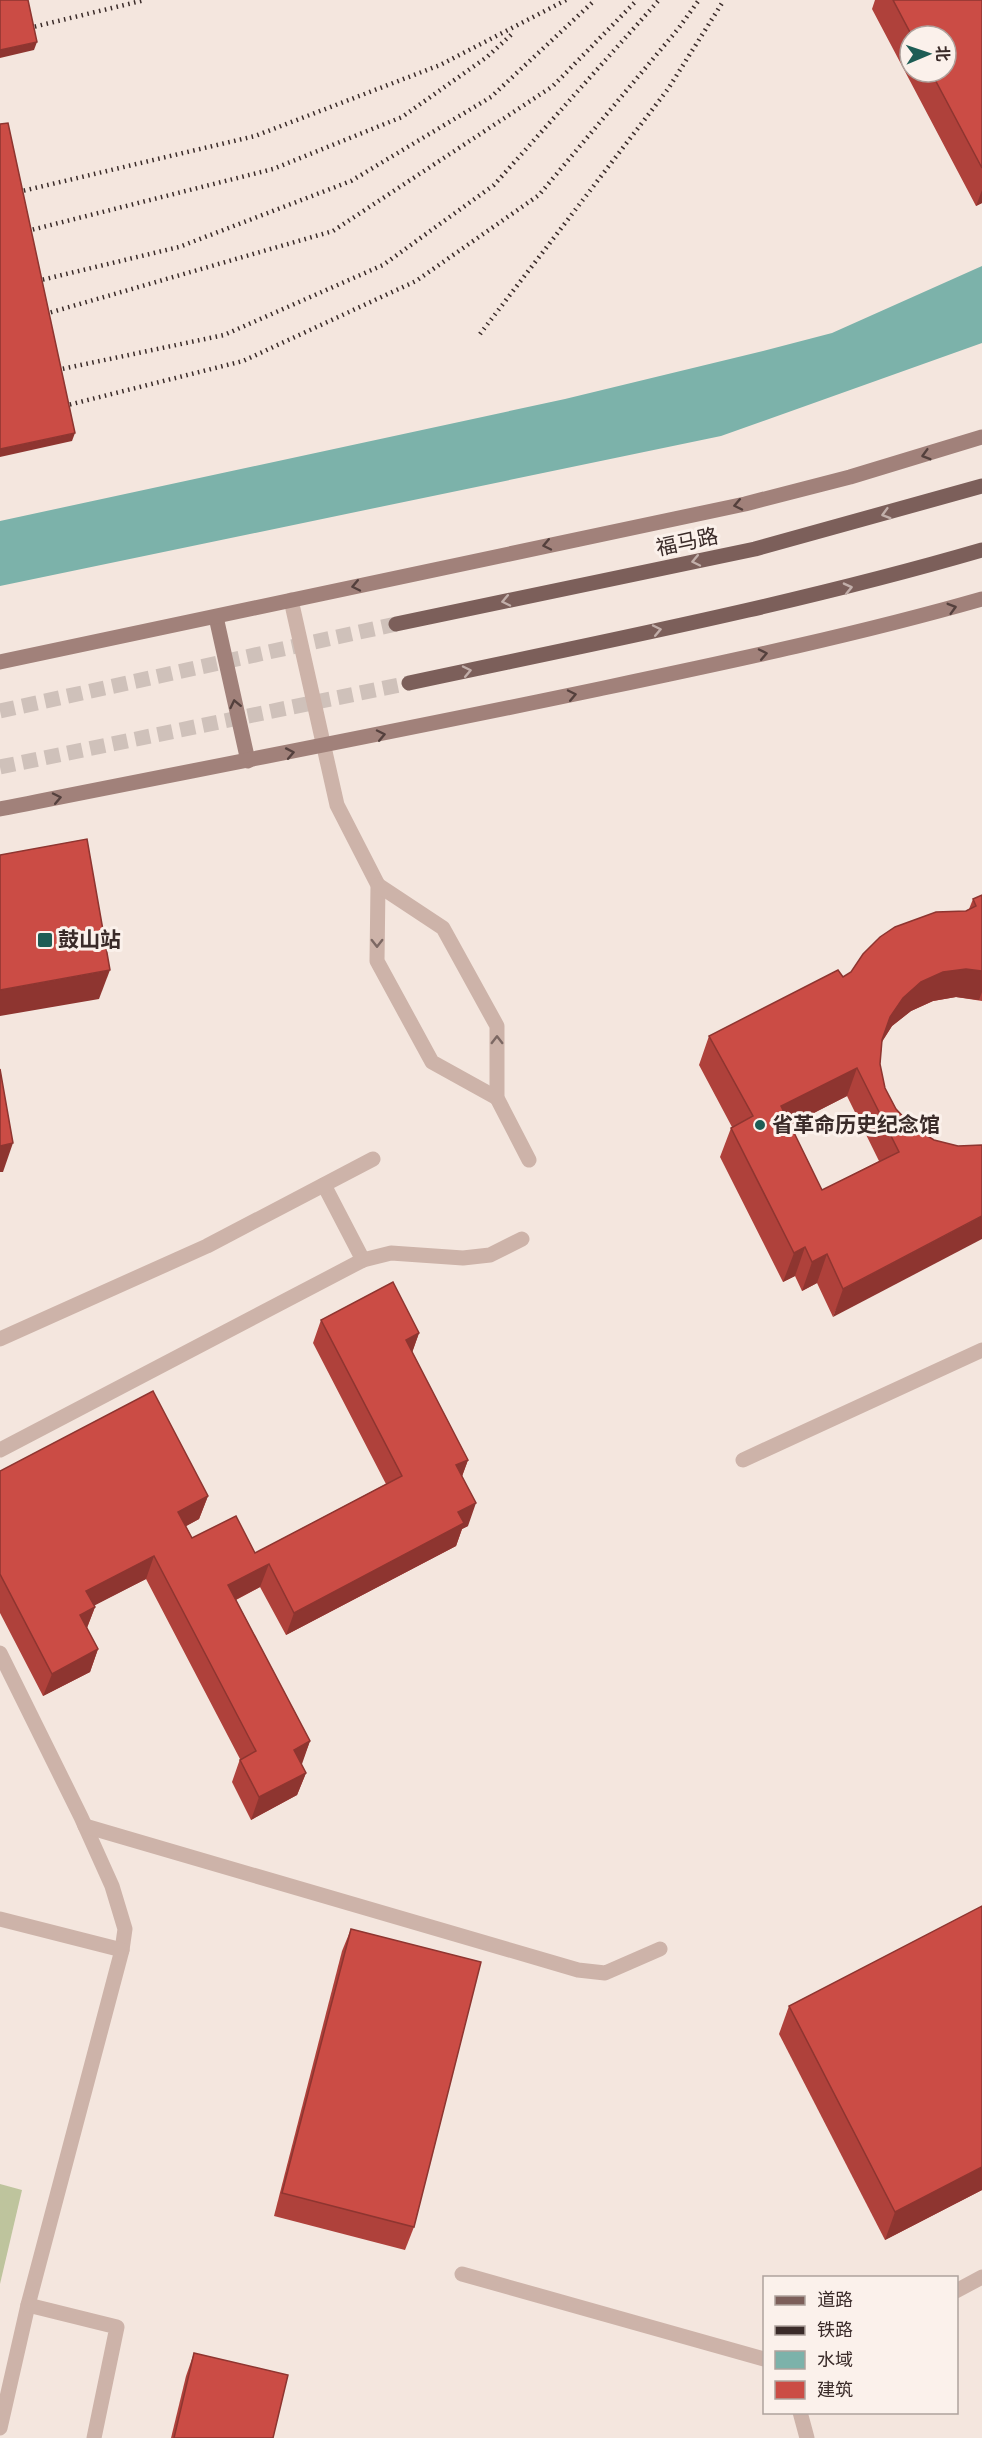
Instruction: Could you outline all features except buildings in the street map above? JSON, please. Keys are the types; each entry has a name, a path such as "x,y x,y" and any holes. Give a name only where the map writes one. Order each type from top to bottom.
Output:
{"main road":[{"path":"0,662 745,504 850,477 982,437"},
{"name":"福马路","path":"396,624 755,549 982,486"},
{"path":"409,683 772,606 874,581 982,550"},
{"path":"0,809 324,747 792,648 886,627 982,599"},
{"path":"216,617 248,761"}],"lane":[{"path":"291,600 337,805 378,885 377,961 432,1062 496,1098"},
{"path":"378,885 443,928 497,1026 496,1098 529,1160"},
{"path":"0,1339 207,1246 373,1159"},
{"path":"324,1185 363,1260"},
{"path":"0,1450 363,1260 391,1253 463,1258 490,1255 522,1239"},
{"path":"743,1460 982,1350"},
{"path":"0,1653 85,1826 121,1912 125,1929 122,1950 28,2305 0,2428"},
{"path":"85,1826 578,1970 604,1973 660,1949"},
{"path":"0,1919 122,1950"},
{"path":"462,2274 763,2359"},
{"path":"958,2290 982,2277"},
{"path":"28,2305 117,2327 94,2438"},
{"path":"801,2414 807,2438"}],"green space":[{"path":"0,2184 22,2190 0,2284"}],"water":[{"path":"982,266 982,343 721,436 0,586 0,521 565,399 763,351 832,333"}],"tunnel":[{"path":"0,711 396,624"},
{"path":"0,767 409,683"}],"railway":[{"path":"29,28 145,0"},
{"path":"18,192 255,136 440,65 566,0"},
{"path":"37,281 179,247 351,181 491,97 595,0"},
{"path":"45,314 333,231 553,86 637,0"},
{"path":"57,370 224,335 383,265 494,185 659,0"},
{"path":"64,406 243,361 416,281 539,195 678,29 699,0"},
{"path":"480,334 668,89 724,0"},
{"path":"27,231 273,169 402,117 487,57 512,34"}],"place":[{"name":"鼓山站","path":"45,940"},
{"name":"省革命历史纪念馆","path":"760,1125"}]}
